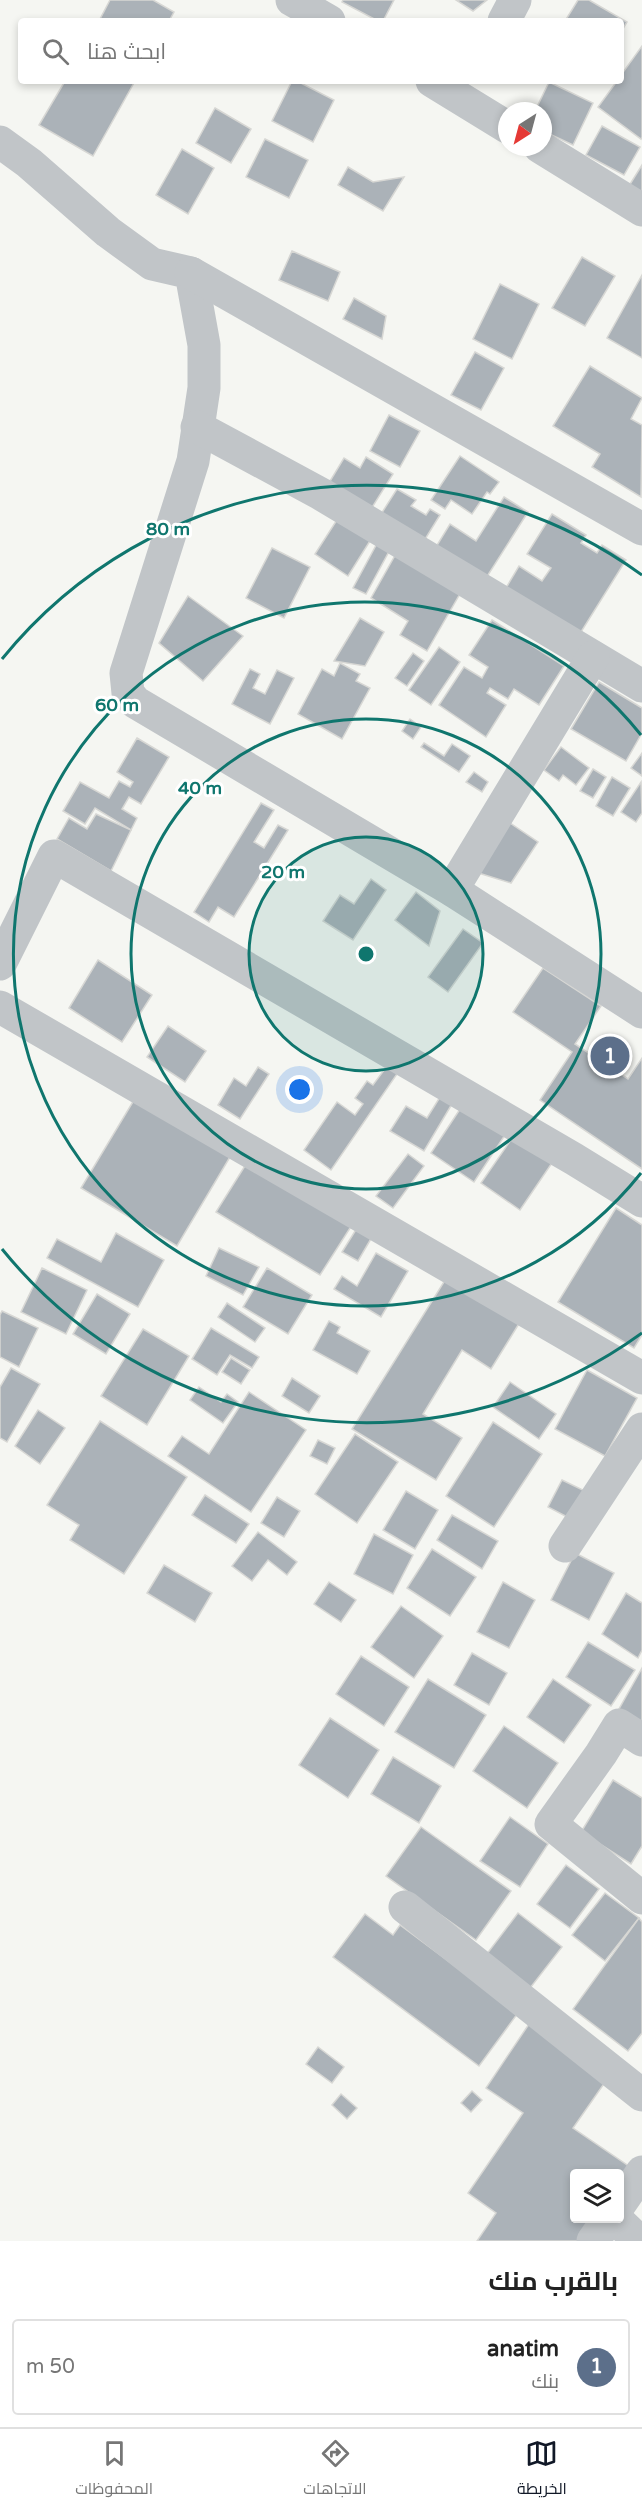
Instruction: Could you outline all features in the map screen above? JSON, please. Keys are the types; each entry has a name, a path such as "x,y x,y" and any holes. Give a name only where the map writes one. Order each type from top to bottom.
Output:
{"street":[{"path":"292,0 324,18"},
{"path":"506,18 515,0"},
{"path":"443,84 466,90 498,119"},
{"path":"0,142 108,232 152,264 191,273 642,530"},
{"path":"552,154 642,210"},
{"path":"191,273 204,345 204,387 193,461 126,673 128,693 145,710 452,890 642,1012"},
{"path":"197,427 321,494 642,686"},
{"path":"452,890 593,657"},
{"path":"0,964 54,856 574,1159 642,1201"},
{"path":"0,1007 642,1378"},
{"path":"565,1546 642,1429"},
{"path":"642,1740 619,1725 551,1824 642,1898"},
{"path":"405,1907 642,2095"},
{"path":"624,2198 642,2172"},
{"path":"593,2241 606,2223"},
{"path":"620,2223 639,2241"}],"building":[{"path":"110,0 153,0 174,12 171,18 101,18"},
{"path":"343,0 394,0 385,18 372,18 342,2"},
{"path":"456,0 487,0 473,11"},
{"path":"578,0 589,0 620,18 567,18"},
{"path":"642,46 641,139 598,107 615,84 624,84 624,71"},
{"path":"63,84 133,84 93,156 39,125"},
{"path":"290,84 303,84 334,100 313,142 272,121"},
{"path":"548,84 553,84 593,103 573,145 552,135 552,102 539,102"},
{"path":"215,108 251,129 231,163 196,143"},
{"path":"602,126 640,147 624,175 586,155"},
{"path":"265,139 308,160 289,198 246,177"},
{"path":"182,149 214,168 188,214 156,195"},
{"path":"642,165 642,198 627,189"},
{"path":"348,167 373,182 404,177 383,211 338,185"},
{"path":"292,251 340,272 328,301 279,280"},
{"path":"582,257 615,276 585,326 552,308"},
{"path":"642,275 642,358 607,338"},
{"path":"500,284 539,304 512,359 473,339"},
{"path":"354,298 386,316 382,339 343,319"},
{"path":"475,352 504,368 481,410 451,395"},
{"path":"590,366 642,398 631,419 642,425 641,497 592,467 600,454 553,426"},
{"path":"389,415 420,431 400,467 370,451"},
{"path":"460,456 499,482 490,494 487,492 472,514 451,500 445,509 431,500"},
{"path":"366,457 393,474 366,517 324,491 344,458 360,468"},
{"path":"397,489 416,500 411,506 426,515 430,509 440,515 419,549 376,522"},
{"path":"504,497 528,512 481,586 431,555 450,524 476,541"},
{"path":"342,512 375,533 348,576 315,554"},
{"path":"552,514 586,535 581,543 597,553 602,545 626,560 576,640 503,593 519,566 542,581 551,568 527,554"},
{"path":"380,538 393,544 366,594 353,588"},
{"path":"272,548 310,567 284,618 246,598"},
{"path":"397,552 465,585 427,651 400,635 408,621 371,598"},
{"path":"188,596 243,636 203,681 159,643"},
{"path":"360,618 384,632 365,666 334,661"},
{"path":"492,620 564,666 539,705 514,689 508,699 490,688 487,693 506,705 486,737 439,705 464,667 482,678 488,667 469,655"},
{"path":"439,647 460,662 431,705 409,690"},
{"path":"413,653 424,661 407,686 395,678"},
{"path":"340,663 360,674 356,681 370,688 342,739 298,714 322,669 334,676"},
{"path":"250,669 260,674 253,688 265,694 277,670 294,678 270,724 232,704"},
{"path":"599,682 642,708 642,733 626,761 571,729"},
{"path":"410,719 421,727 413,739 402,731"},
{"path":"137,738 169,757 141,804 129,797 122,809 137,818 131,830 95,808 85,824 63,811 80,782 109,798 119,781 130,787 133,782 117,772"},
{"path":"424,743 444,756 452,744 470,756 459,772 421,747"},
{"path":"561,747 589,768 576,785 563,775 559,781 544,770"},
{"path":"642,753 642,776 631,768"},
{"path":"593,769 606,777 593,798 580,791"},
{"path":"474,772 488,782 482,792 466,782"},
{"path":"612,777 630,788 613,816 596,806"},
{"path":"641,782 642,813 636,822 621,812"},
{"path":"261,803 274,810 254,842 264,848 278,825 288,830 234,917 218,907 209,922 194,912"},
{"path":"96,814 131,830 111,871 57,839 69,818 87,829"},
{"path":"504,819 538,842 511,883 472,871"},
{"path":"371,879 386,890 353,940 323,921 340,895 354,904"},
{"path":"416,892 440,911 429,946 395,920"},
{"path":"463,929 483,943 448,992 428,977"},
{"path":"98,960 152,995 122,1042 69,1008"},
{"path":"543,968 601,1006 575,1044 628,1079 642,1058 642,1169 540,1100 572,1052 513,1012"},
{"path":"168,1026 206,1051 185,1082 147,1057"},
{"path":"387,1066 397,1074 331,1170 304,1150 337,1102 355,1115 363,1104 355,1098 367,1081 373,1085"},
{"path":"258,1067 269,1074 240,1119 218,1105 234,1078 246,1086"},
{"path":"440,1097 452,1104 424,1151 390,1131 406,1106 427,1118"},
{"path":"134,1100 230,1157 177,1246 81,1188"},
{"path":"466,1100 509,1129 474,1182 431,1153"},
{"path":"515,1134 554,1160 520,1210 481,1183"},
{"path":"408,1154 424,1166 393,1208 376,1196"},
{"path":"248,1161 352,1225 320,1275 216,1212"},
{"path":"616,1208 642,1225 642,1335 634,1348 558,1302"},
{"path":"357,1228 372,1237 358,1261 342,1252"},
{"path":"116,1233 164,1260 138,1307 47,1258 57,1239 101,1262"},
{"path":"219,1248 259,1267 243,1295 206,1276"},
{"path":"376,1253 408,1271 381,1317 334,1289 342,1276 357,1286"},
{"path":"42,1268 87,1290 66,1334 21,1312"},
{"path":"267,1268 312,1295 288,1334 243,1307"},
{"path":"447,1277 520,1322 491,1369 462,1350 423,1414 462,1438 436,1480 352,1429"},
{"path":"97,1294 130,1314 106,1354 73,1334"},
{"path":"227,1303 265,1328 255,1342 218,1317"},
{"path":"2,1311 38,1328 19,1367 0,1357 0,1315"},
{"path":"329,1321 340,1327 337,1333 370,1351 357,1374 313,1350"},
{"path":"211,1328 259,1357 252,1368 230,1355 217,1375 192,1359"},
{"path":"143,1329 189,1356 147,1425 101,1396"},
{"path":"231,1358 250,1370 241,1384 222,1372"},
{"path":"11,1368 40,1384 7,1442 0,1438 0,1387"},
{"path":"587,1370 637,1398 605,1456 555,1429"},
{"path":"292,1378 320,1396 309,1413 282,1396"},
{"path":"510,1382 556,1414 539,1439 493,1407"},
{"path":"199,1387 221,1402 227,1394 238,1402 223,1423 190,1400"},
{"path":"249,1392 306,1430 251,1512 168,1456 182,1436 209,1454"},
{"path":"38,1410 65,1428 40,1464 15,1446"},
{"path":"100,1421 187,1477 124,1574 70,1540 79,1525 47,1505"},
{"path":"493,1422 542,1454 494,1527 446,1496"},
{"path":"355,1434 398,1462 357,1523 315,1494"},
{"path":"318,1440 335,1448 327,1464 310,1456"},
{"path":"562,1480 587,1492 573,1520 548,1507"},
{"path":"406,1491 438,1510 415,1549 383,1530"},
{"path":"205,1495 249,1524 236,1543 192,1515"},
{"path":"277,1497 300,1511 284,1537 261,1523"},
{"path":"452,1515 498,1541 482,1569 437,1540"},
{"path":"258,1532 297,1562 287,1575 268,1560 252,1581 232,1566"},
{"path":"374,1534 413,1555 393,1594 354,1574"},
{"path":"432,1549 476,1577 450,1616 407,1588"},
{"path":"575,1553 614,1573 589,1620 551,1600"},
{"path":"164,1565 212,1593 195,1622 147,1593"},
{"path":"329,1582 356,1600 341,1622 314,1604"},
{"path":"503,1582 535,1600 509,1648 477,1632"},
{"path":"626,1593 642,1603 642,1650 638,1658 602,1634"},
{"path":"401,1606 443,1636 414,1678 371,1647"},
{"path":"588,1642 635,1670 611,1706 566,1677"},
{"path":"472,1653 507,1673 489,1705 454,1685"},
{"path":"361,1656 409,1687 384,1726 336,1694"},
{"path":"642,1668 642,1722 619,1709"},
{"path":"428,1679 486,1715 454,1768 395,1732"},
{"path":"553,1679 591,1705 564,1743 527,1717"},
{"path":"330,1718 379,1750 348,1798 299,1765"},
{"path":"504,1726 558,1763 527,1808 473,1771"},
{"path":"393,1757 441,1786 419,1823 371,1794"},
{"path":"613,1780 642,1798 642,1846 631,1864 581,1832"},
{"path":"510,1817 548,1844 520,1887 480,1861"},
{"path":"421,1827 511,1891 476,1940 386,1876"},
{"path":"566,1865 599,1889 570,1928 537,1904"},
{"path":"605,1893 639,1918 605,1961 572,1935"},
{"path":"518,1913 562,1947 527,1992 483,1959"},
{"path":"365,1914 393,1935 400,1925 518,2013 479,2066 333,1957"},
{"path":"639,1918 642,1922 642,2033 628,2051 573,2009"},
{"path":"529,2024 608,2078 573,2128 633,2169 624,2182 624,2169 570,2169 570,2223 595,2223 583,2241 477,2241 496,2213 468,2193 523,2113 486,2088"},
{"path":"318,2047 344,2067 332,2083 306,2064"},
{"path":"472,2091 482,2100 471,2112 461,2103"},
{"path":"341,2094 357,2108 347,2119 332,2105"}],"place":[{"name":"anatim","path":"610,1056"}]}
